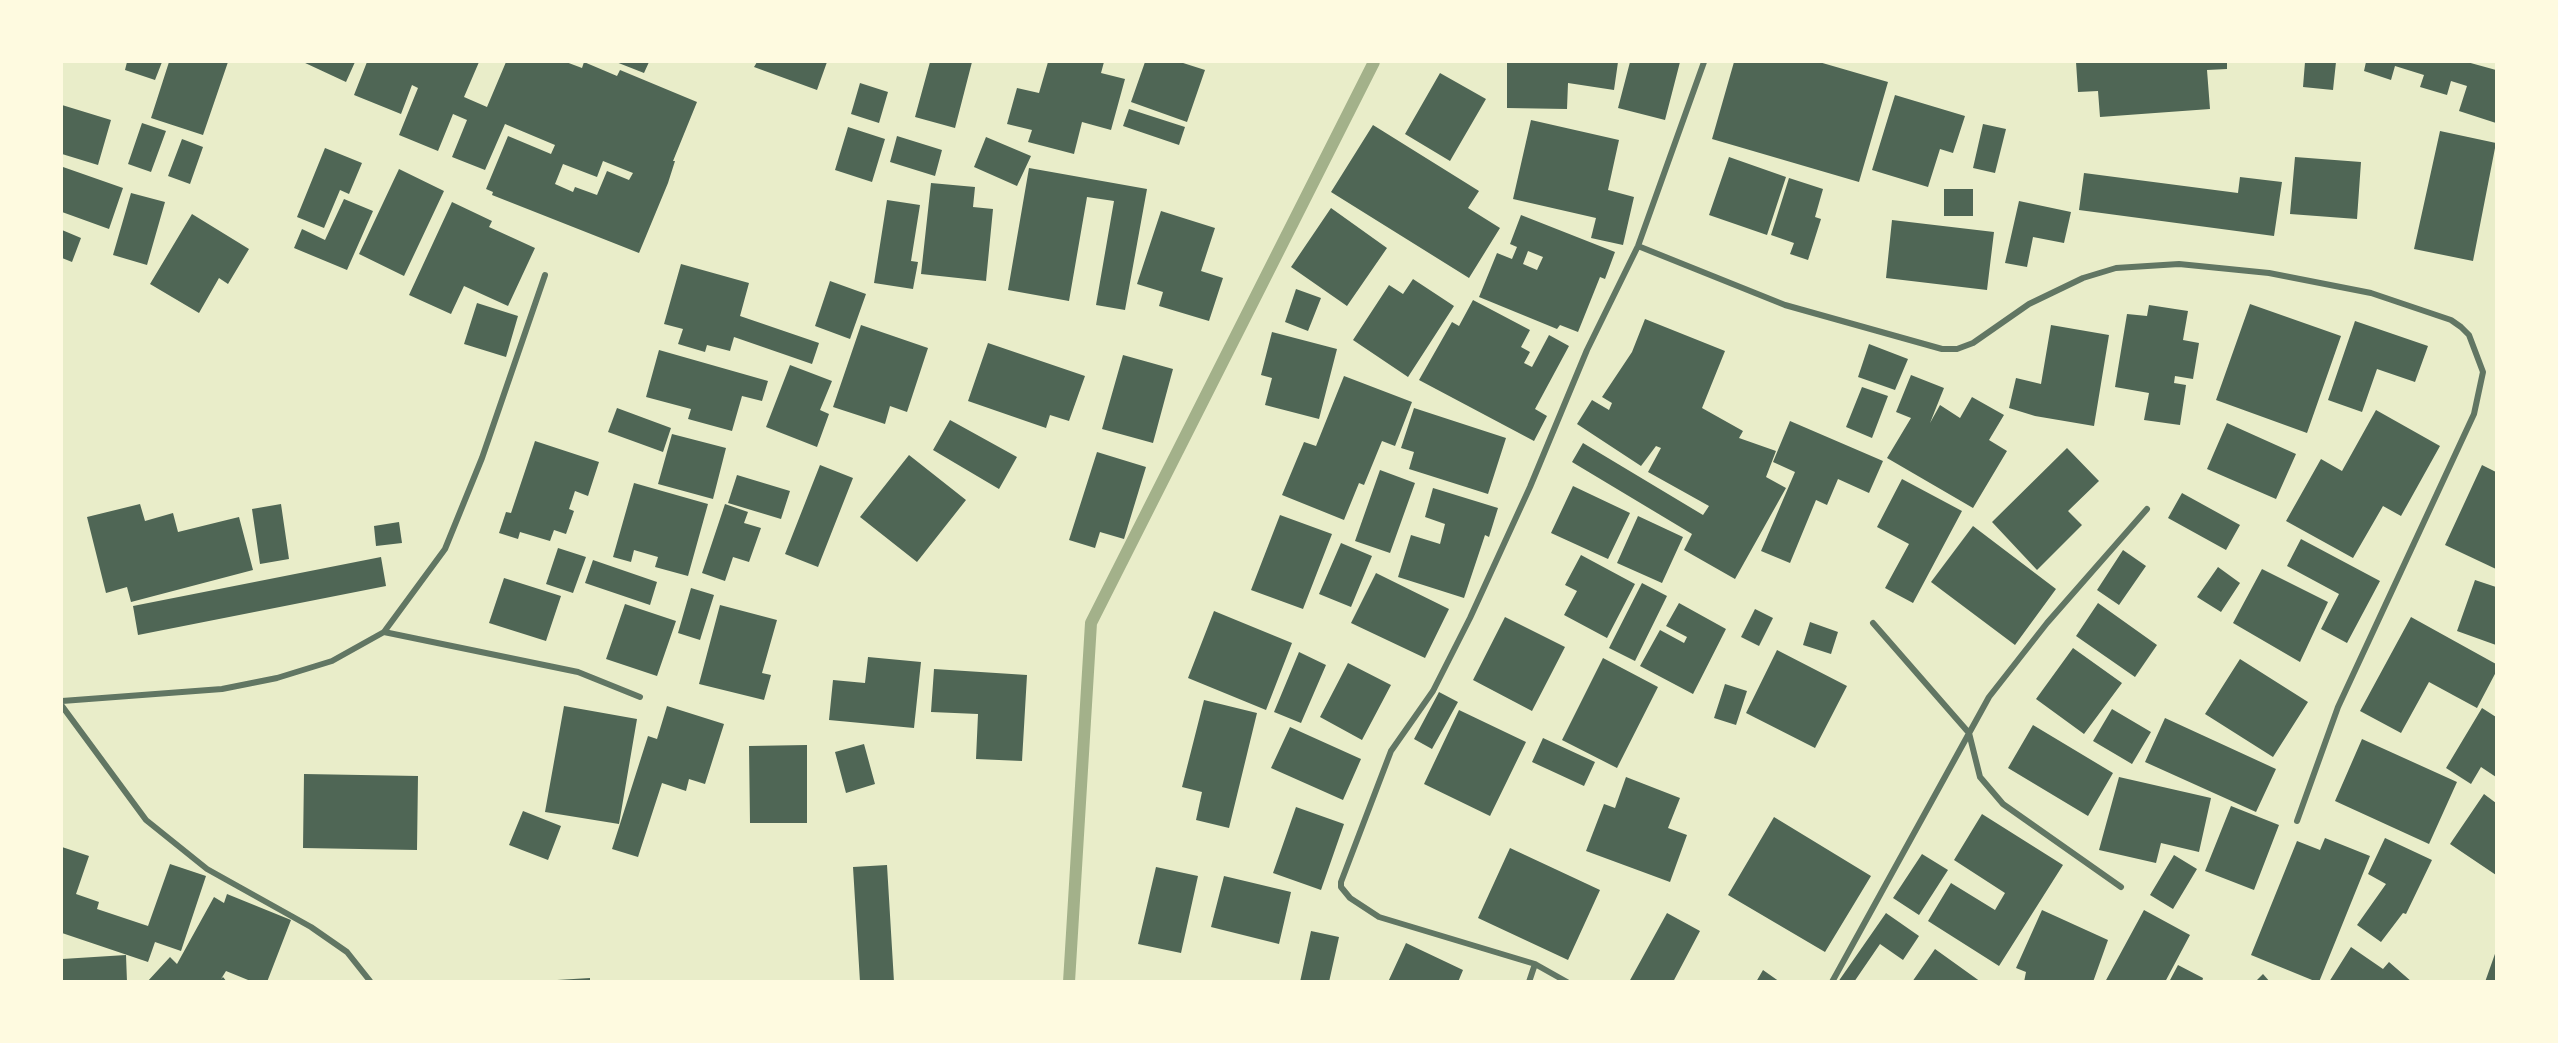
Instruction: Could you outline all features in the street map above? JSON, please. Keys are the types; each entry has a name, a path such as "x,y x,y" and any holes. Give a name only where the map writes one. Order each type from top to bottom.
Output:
{"street":[{"path":"1567,981 1535,964 1379,917 1350,898 1341,887 1341,882 1391,751 1433,691 1470,618 1530,487 1587,350 1638,246 1704,62"},
{"path":"1638,246 1785,305 1942,348 1957,349 1973,343 2029,304 2083,278 2116,268 2179,264 2269,273 2371,293 2451,320 2461,327 2469,335 2483,372 2474,414 2338,707 2297,821"},
{"path":"62,701 222,689 278,678 332,661 384,632 444,549 482,459 545,275"},
{"path":"1832,981 1989,697 2047,623 2147,509"},
{"path":"1873,623 1969,733 1980,777 2003,804 2121,887"},
{"path":"384,632 578,672 640,697"},
{"path":"62,706 146,820 207,869 311,927 347,952 370,981"},
{"path":"1528,981 1535,964"}],"building":[{"path":"127,62 162,62 155,80 125,70"},
{"path":"169,62 228,62 203,135 151,118"},
{"path":"303,62 355,62 346,82"},
{"path":"367,62 479,62 464,97 487,107 506,62 566,62 582,68 584,62 617,76 620,70 697,102 673,161 675,161 668,183 639,253 492,195 493,192 486,189 508,136 551,154 555,145 505,124 485,170 452,157 467,120 453,114 438,151 399,135 418,88 412,85 401,114 354,95","holes":["603,161 633,173 629,180 607,171 597,195 575,187 573,192 555,184 563,164 597,177"]},
{"path":"616,62 649,62 644,73"},
{"path":"757,62 827,62 817,90 754,67"},
{"path":"930,62 972,62 955,128 915,117"},
{"path":"1048,62 1104,62 1101,73 1125,79 1111,130 1082,122 1074,154 1028,142 1032,130 1007,124 1017,88 1039,93"},
{"path":"1145,62 1180,62 1205,70 1187,122 1131,102"},
{"path":"1507,62 1618,62 1614,90 1568,83 1567,109 1507,108"},
{"path":"1630,62 1680,62 1665,120 1618,108"},
{"path":"1734,62 1819,62 1888,82 1859,182 1712,139"},
{"path":"2076,62 2227,62 2227,69 2207,70 2210,109 2100,117 2098,91 2078,92"},
{"path":"2305,62 2336,62 2333,90 2303,87"},
{"path":"2366,62 2467,62 2496,70 2496,123 2459,111 2467,86 2451,81 2447,95 2420,87 2424,75 2395,66 2391,80 2364,71"},
{"path":"1440,73 1486,99 1450,161 1405,134"},
{"path":"860,83 888,92 879,123 851,114"},
{"path":"1895,95 1965,116 1953,153 1940,149 1928,187 1872,170"},
{"path":"62,105 111,120 98,165 62,154"},
{"path":"1129,109 1185,127 1179,145 1123,126"},
{"path":"1531,120 1619,140 1608,190 1634,197 1623,245 1591,238 1596,218 1513,199"},
{"path":"142,123 166,131 151,172 128,164"},
{"path":"1983,124 2006,129 1995,173 1973,168"},
{"path":"1373,125 1479,191 1468,208 1500,228 1469,278 1331,192"},
{"path":"848,127 885,139 872,182 835,170"},
{"path":"2440,131 2496,143 2473,261 2414,249"},
{"path":"897,136 942,150 935,176 890,162"},
{"path":"986,137 1031,156 1017,186 974,167"},
{"path":"182,139 203,147 190,184 168,176"},
{"path":"325,148 362,163 349,194 340,190 324,228 297,217"},
{"path":"1729,157 1786,177 1767,235 1709,215"},
{"path":"2295,157 2361,162 2357,219 2290,214"},
{"path":"63,167 123,188 109,229 62,212"},
{"path":"1029,168 1147,189 1125,310 1096,305 1114,201 1087,197 1069,301 1008,290"},
{"path":"399,169 444,191 404,276 359,254"},
{"path":"2084,173 2238,193 2240,177 2282,182 2274,236 2079,210"},
{"path":"1789,178 1823,189 1815,217 1821,219 1808,260 1790,254 1794,243 1771,235"},
{"path":"931,183 975,187 973,207 993,209 986,281 921,274"},
{"path":"1944,189 1973,189 1973,216 1944,216"},
{"path":"131,193 165,202 147,265 113,255"},
{"path":"344,199 373,211 347,270 294,248 302,229 325,240"},
{"path":"887,200 920,205 911,261 918,262 913,289 874,283"},
{"path":"2019,201 2071,212 2064,243 2033,237 2027,267 2005,263"},
{"path":"452,202 492,221 489,227 535,248 508,306 464,286 451,314 409,295"},
{"path":"1331,208 1387,248 1347,306 1291,267"},
{"path":"1161,211 1215,228 1201,271 1223,278 1209,321 1159,306 1163,292 1137,284"},
{"path":"192,214 249,249 228,284 219,278 199,313 150,284"},
{"path":"1521,215 1615,252 1605,279 1600,277 1578,332 1560,325 1557,329 1479,297 1497,253 1512,259 1517,247 1510,244","holes":["1528,251 1543,257 1537,270 1523,264"]},
{"path":"1892,220 1994,232 1987,290 1886,278"},
{"path":"62,230 81,238 72,262 62,258"},
{"path":"681,264 749,283 740,316 819,343 812,364 734,337 730,351 707,345 705,352 678,344 683,329 664,324"},
{"path":"1413,279 1454,306 1408,377 1353,340 1389,285 1403,294"},
{"path":"830,281 866,294 850,339 815,326"},
{"path":"1296,289 1321,298 1308,331 1285,322"},
{"path":"1473,300 1530,330 1521,347 1530,352 1524,363 1532,367 1549,335 1569,346 1535,409 1547,416 1534,441 1419,380 1452,322 1459,326"},
{"path":"477,303 518,316 506,357 464,344"},
{"path":"2250,304 2341,336 2307,433 2216,400"},
{"path":"2149,305 2188,311 2183,340 2199,343 2193,379 2175,376 2174,383 2186,385 2180,425 2144,420 2149,393 2115,387 2127,314 2147,316"},
{"path":"1645,319 1725,351 1702,408 1743,431 1739,438 1776,451 1766,477 1786,488 1735,579 1684,550 1692,534 1572,462 1583,443 1703,515 1709,506 1648,472 1661,448 1656,446 1641,466 1577,424 1592,400 1609,410 1612,403 1602,397 1632,352"},
{"path":"2355,321 2428,346 2415,382 2377,369 2362,412 2328,400"},
{"path":"861,325 928,348 907,412 890,406 885,424 833,407"},
{"path":"2051,325 2109,335 2094,426 2035,416 2009,408 2016,378 2041,384"},
{"path":"1272,332 1337,349 1319,419 1265,405 1272,378 1261,375"},
{"path":"988,343 1085,376 1069,421 1050,415 1046,428 968,401"},
{"path":"1869,344 1908,359 1895,390 1858,377"},
{"path":"659,350 768,381 762,401 742,396 732,431 688,419 691,409 646,397"},
{"path":"1123,355 1173,369 1153,443 1102,429"},
{"path":"790,365 832,381 820,410 829,414 817,447 766,427"},
{"path":"1911,375 1944,388 1930,423 1940,405 1960,418 1972,397 2004,415 1989,440 2007,451 1973,508 1887,458 1911,418 1896,412"},
{"path":"1344,376 1412,402 1395,446 1382,441 1364,485 1359,483 1344,520 1282,495 1304,442 1316,446"},
{"path":"1862,387 1888,396 1872,438 1846,427"},
{"path":"617,408 671,428 663,452 608,432"},
{"path":"1414,408 1506,438 1488,494 1409,469 1414,452 1401,448"},
{"path":"2376,410 2440,446 2401,516 2383,506 2353,558 2286,521 2321,459 2342,471"},
{"path":"950,420 1017,457 999,489 933,450"},
{"path":"1790,421 1883,461 1869,493 1838,479 1827,505 1816,500 1790,563 1761,551 1795,472 1773,462"},
{"path":"2227,423 2296,454 2276,499 2207,469"},
{"path":"672,434 726,448 713,499 658,484"},
{"path":"535,441 599,462 588,496 575,491 569,509 574,511 566,534 554,530 550,541 520,532 518,539 499,533 506,512 511,513"},
{"path":"2067,448 2099,481 2068,511 2082,525 2037,570 1992,522"},
{"path":"1097,452 1146,467 1124,539 1100,532 1095,548 1069,540"},
{"path":"909,455 966,500 917,562 860,517"},
{"path":"820,465 853,478 818,567 785,554"},
{"path":"2482,465 2496,472 2496,569 2445,545"},
{"path":"1380,470 1415,483 1390,553 1355,541"},
{"path":"737,475 790,491 781,519 728,503"},
{"path":"1902,479 1962,511 1913,603 1885,588 1909,544 1877,527"},
{"path":"634,483 708,504 688,576 655,567 658,557 634,550 631,562 613,557"},
{"path":"1573,486 1630,513 1608,559 1551,533"},
{"path":"1433,488 1498,508 1489,537 1485,535 1464,598 1398,577 1411,535 1440,544 1445,524 1425,517"},
{"path":"2182,493 2240,525 2226,550 2168,518"},
{"path":"140,504 145,521 173,513 178,532 239,517 253,570 131,602 127,587 106,593 87,517"},
{"path":"281,504 289,559 260,564 252,509"},
{"path":"725,504 748,512 744,523 761,528 749,562 733,557 725,581 702,573"},
{"path":"1280,515 1332,534 1303,609 1251,590"},
{"path":"1638,516 1683,537 1662,583 1617,563"},
{"path":"399,522 402,543 376,546 374,526"},
{"path":"1973,526 2056,589 2015,645 1931,582"},
{"path":"2301,539 2380,581 2347,643 2321,629 2339,594 2287,566"},
{"path":"1341,543 1372,556 1351,607 1319,594"},
{"path":"558,548 586,557 573,593 546,584"},
{"path":"2123,550 2146,566 2119,605 2097,590"},
{"path":"1581,555 1635,584 1607,638 1564,615 1577,591 1565,585"},
{"path":"381,557 386,586 138,635 133,606"},
{"path":"593,560 657,582 650,605 585,583"},
{"path":"2218,567 2240,583 2221,612 2197,597"},
{"path":"2262,569 2328,602 2300,662 2233,623"},
{"path":"1376,573 1449,609 1425,658 1351,623"},
{"path":"504,578 561,596 546,641 489,623"},
{"path":"2475,580 2496,587 2496,645 2457,631"},
{"path":"1642,583 1667,596 1635,661 1609,648"},
{"path":"691,588 714,595 700,640 678,633"},
{"path":"1679,603 1726,629 1693,694 1640,666 1660,630 1684,643 1687,637 1666,626"},
{"path":"2098,603 2157,645 2135,677 2076,636"},
{"path":"625,604 676,621 657,676 606,659"},
{"path":"720,605 777,620 762,673 771,675 764,700 699,684"},
{"path":"1755,609 1773,618 1759,646 1741,637"},
{"path":"1214,611 1292,643 1266,710 1188,678"},
{"path":"1505,617 1565,647 1532,711 1473,680"},
{"path":"2411,617 2496,664 2496,672 2477,708 2429,682 2401,733 2360,711"},
{"path":"1810,622 1838,632 1831,654 1803,645"},
{"path":"2073,648 2122,683 2084,734 2036,699"},
{"path":"1777,650 1847,686 1815,748 1746,713"},
{"path":"1299,652 1326,665 1301,723 1274,712"},
{"path":"868,657 921,662 914,728 829,720 833,680 865,683"},
{"path":"1603,658 1658,687 1617,768 1562,740"},
{"path":"2240,659 2308,702 2273,757 2205,714"},
{"path":"1348,663 1391,685 1362,740 1320,717"},
{"path":"934,669 1027,675 1022,761 976,759 978,714 931,712"},
{"path":"1725,684 1747,691 1736,725 1714,718"},
{"path":"1439,692 1458,702 1432,749 1414,739"},
{"path":"1204,700 1257,713 1229,828 1196,820 1202,792 1182,787"},
{"path":"564,706 637,719 619,824 545,812"},
{"path":"667,706 724,724 705,784 689,779 686,791 662,783 638,857 612,849 648,736 657,739"},
{"path":"2482,708 2496,717 2496,777 2481,767 2471,784 2446,768"},
{"path":"2112,709 2151,732 2132,764 2093,741"},
{"path":"1459,710 1526,742 1490,816 1424,784"},
{"path":"2165,718 2276,769 2256,812 2145,762"},
{"path":"2033,725 2113,773 2088,816 2008,768"},
{"path":"1290,727 1361,759 1343,800 1271,768"},
{"path":"1543,738 1595,762 1584,786 1532,762"},
{"path":"2362,739 2457,782 2429,844 2335,801"},
{"path":"864,744 875,784 846,793 835,752"},
{"path":"807,745 807,823 750,823 749,746"},
{"path":"304,774 418,776 417,850 303,848"},
{"path":"1626,777 1680,798 1668,828 1687,835 1670,882 1586,851 1604,804 1615,808"},
{"path":"2119,777 2211,798 2199,852 2161,843 2156,863 2099,850"},
{"path":"2484,794 2496,803 2496,875 2450,844"},
{"path":"2231,806 2279,825 2254,890 2205,871"},
{"path":"1296,807 1344,824 1321,890 1273,873"},
{"path":"523,811 561,826 548,860 509,845"},
{"path":"1982,814 2063,865 1999,966 1928,921 1951,883 1995,910 2005,893 1954,860"},
{"path":"1774,817 1871,876 1825,952 1728,895"},
{"path":"2325,838 2370,856 2319,982 2317,982 2251,955 2297,841 2320,850"},
{"path":"2385,838 2432,860 2406,914 2403,913 2381,942 2357,925 2386,884 2368,874"},
{"path":"62,847 89,856 76,894 99,902 97,909 148,926 170,864 206,876 181,951 155,942 148,962 62,933"},
{"path":"1510,848 1600,890 1568,960 1478,918"},
{"path":"1922,854 1948,870 1919,915 1893,898"},
{"path":"2174,855 2197,869 2173,909 2150,895"},
{"path":"887,865 894,982 860,982 853,867"},
{"path":"1156,867 1198,876 1181,953 1138,944"},
{"path":"1224,876 1291,892 1279,944 1211,927"},
{"path":"227,894 291,920 267,982 253,982 226,971 221,979 223,977 227,982 147,982 170,957 177,964 214,897 224,903"},
{"path":"2042,910 2108,940 2093,982 2024,982 2026,972 2016,968"},
{"path":"2144,910 2190,935 2165,982 2105,982"},
{"path":"1667,913 1700,931 1673,982 1629,982"},
{"path":"1886,913 1919,936 1903,960 1880,944 1854,982 1838,982"},
{"path":"1311,931 1339,937 1329,982 1300,982"},
{"path":"1406,943 1463,970 1458,982 1388,982"},
{"path":"2351,947 2383,969 2389,962 2412,982 2329,982"},
{"path":"1935,949 1981,982 1912,982"},
{"path":"2496,951 2496,982 2485,982"},
{"path":"126,955 127,982 62,982 62,959"},
{"path":"2178,965 2203,978 2202,982 2169,982"},
{"path":"1763,970 1780,982 1756,982"},
{"path":"2263,974 2270,982 2255,982"},
{"path":"590,978 590,982 557,982 557,980"}],"waterway":[{"path":"1069,982 1091,623 1374,62"}]}
